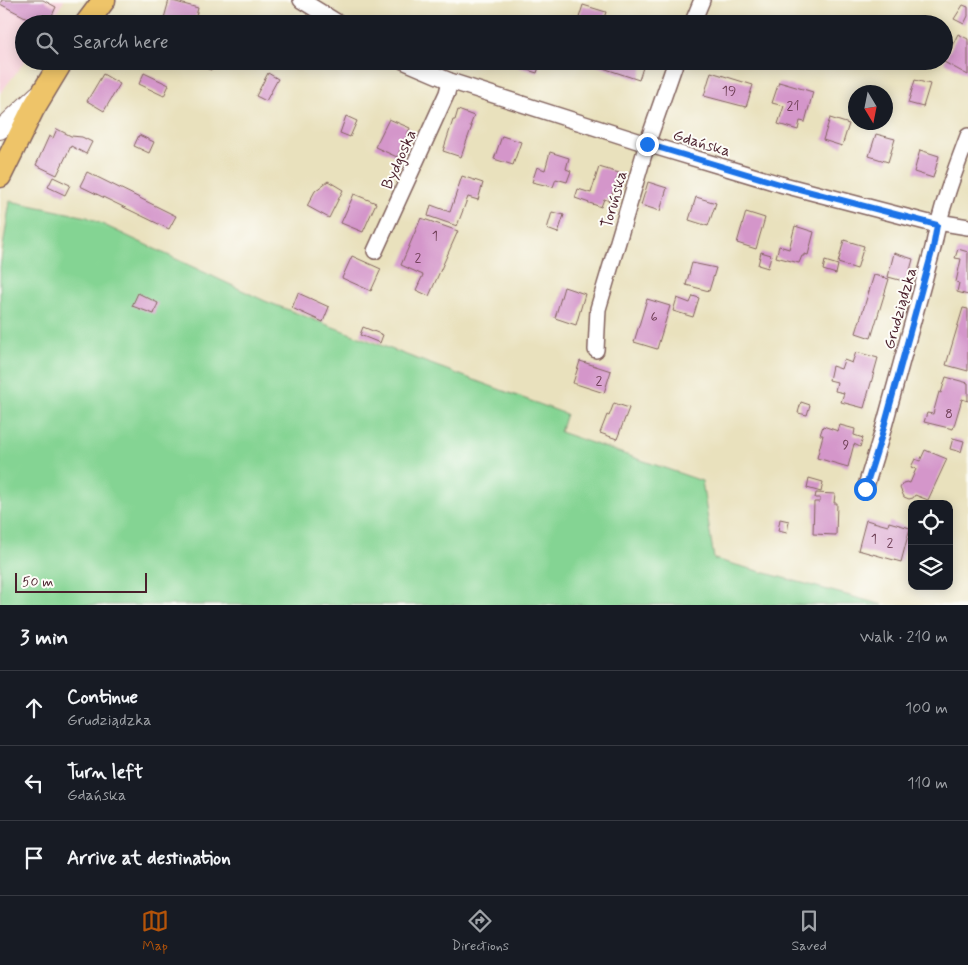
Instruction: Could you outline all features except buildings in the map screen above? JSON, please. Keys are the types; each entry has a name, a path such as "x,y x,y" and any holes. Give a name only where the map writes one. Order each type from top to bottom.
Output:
{"main road":[{"path":"93,15 104,0"},
{"path":"0,176 33,109 57,70"}],"street":[{"path":"302,0 326,15"},
{"path":"696,15 702,0"},
{"name":"Gdańska","path":"424,70 450,81 780,184 938,224 968,226"},
{"name":"Toruńska","path":"596,350 598,309 647,144 673,70"},
{"name":"Bydgoska","path":"376,251 447,93 450,81"},
{"path":"0,130 47,87"},
{"name":"Grudziądzka","path":"865,489 881,438 938,224 952,178 968,136"}],"shaded area":[{"path":"0,0 64,0 56,15 15,15 15,70 18,70 0,94"}],"green space":[{"path":"10,201 87,217 265,301 566,414 560,432 702,481 714,559 883,605 0,605 0,267"}],"route":[{"path":"647,144 780,184 937,225 933,248 881,438 865,489"}]}
